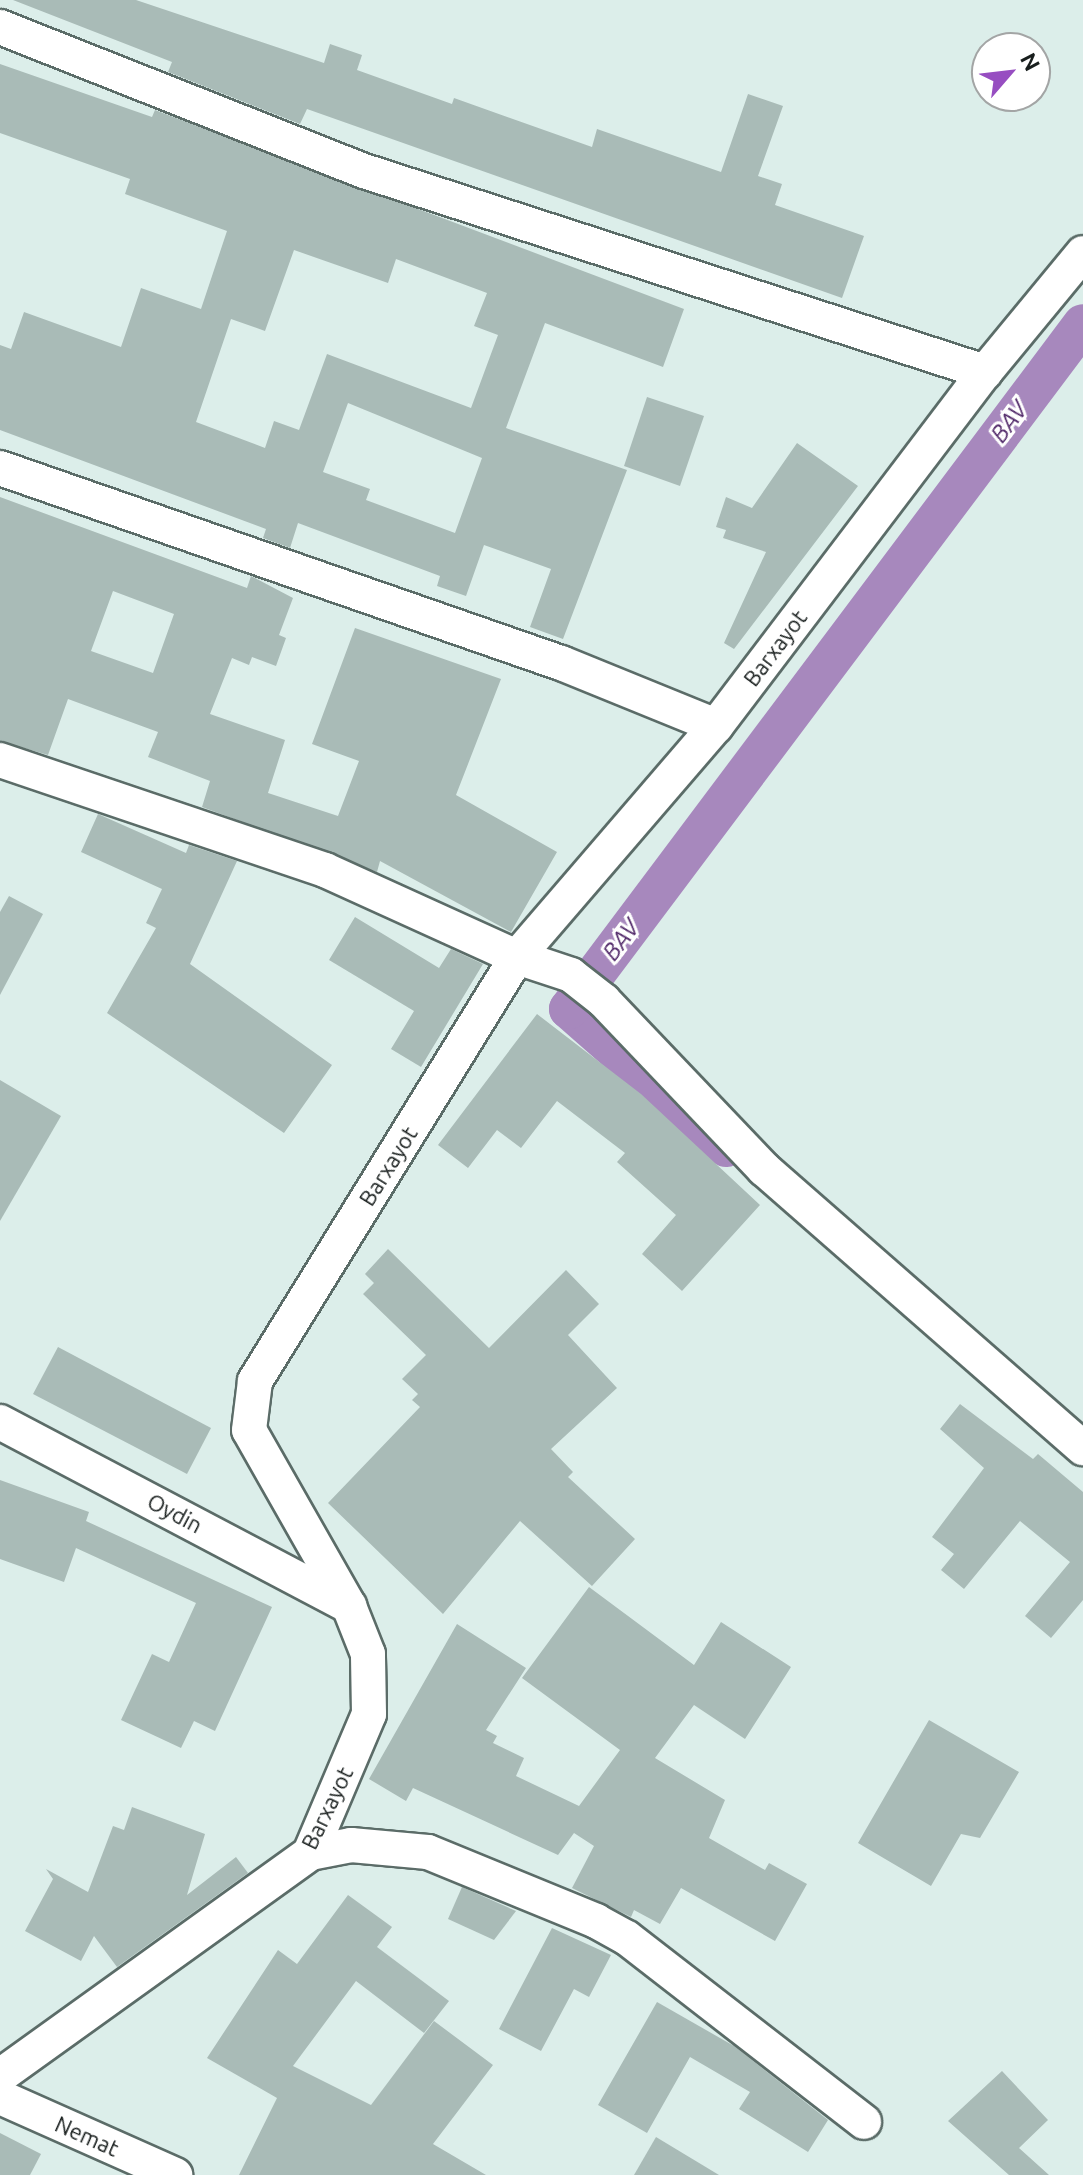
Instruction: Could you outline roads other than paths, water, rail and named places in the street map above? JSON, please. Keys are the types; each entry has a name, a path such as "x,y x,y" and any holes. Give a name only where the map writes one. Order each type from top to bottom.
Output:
{"street":[{"path":"0,27 364,171 985,372"},
{"name":"Barxayot","path":"0,2076 310,1853 369,1714 368,1654 349,1606 249,1430 255,1381 517,957 716,726 985,372 1083,253"},
{"path":"0,468 561,663 716,726"},
{"path":"0,760 325,870 517,957 571,975 604,1001 764,1169 1083,1448"},
{"name":"Oydin","path":"0,1422 349,1606"},
{"path":"310,1853 351,1845 428,1852 596,1921 627,1938 864,2122"},
{"name":"Nemat","path":"0,2097 175,2175"}],"waterway":[{"name":"BAV","path":"726,1147 569,1009 1083,324"}]}
